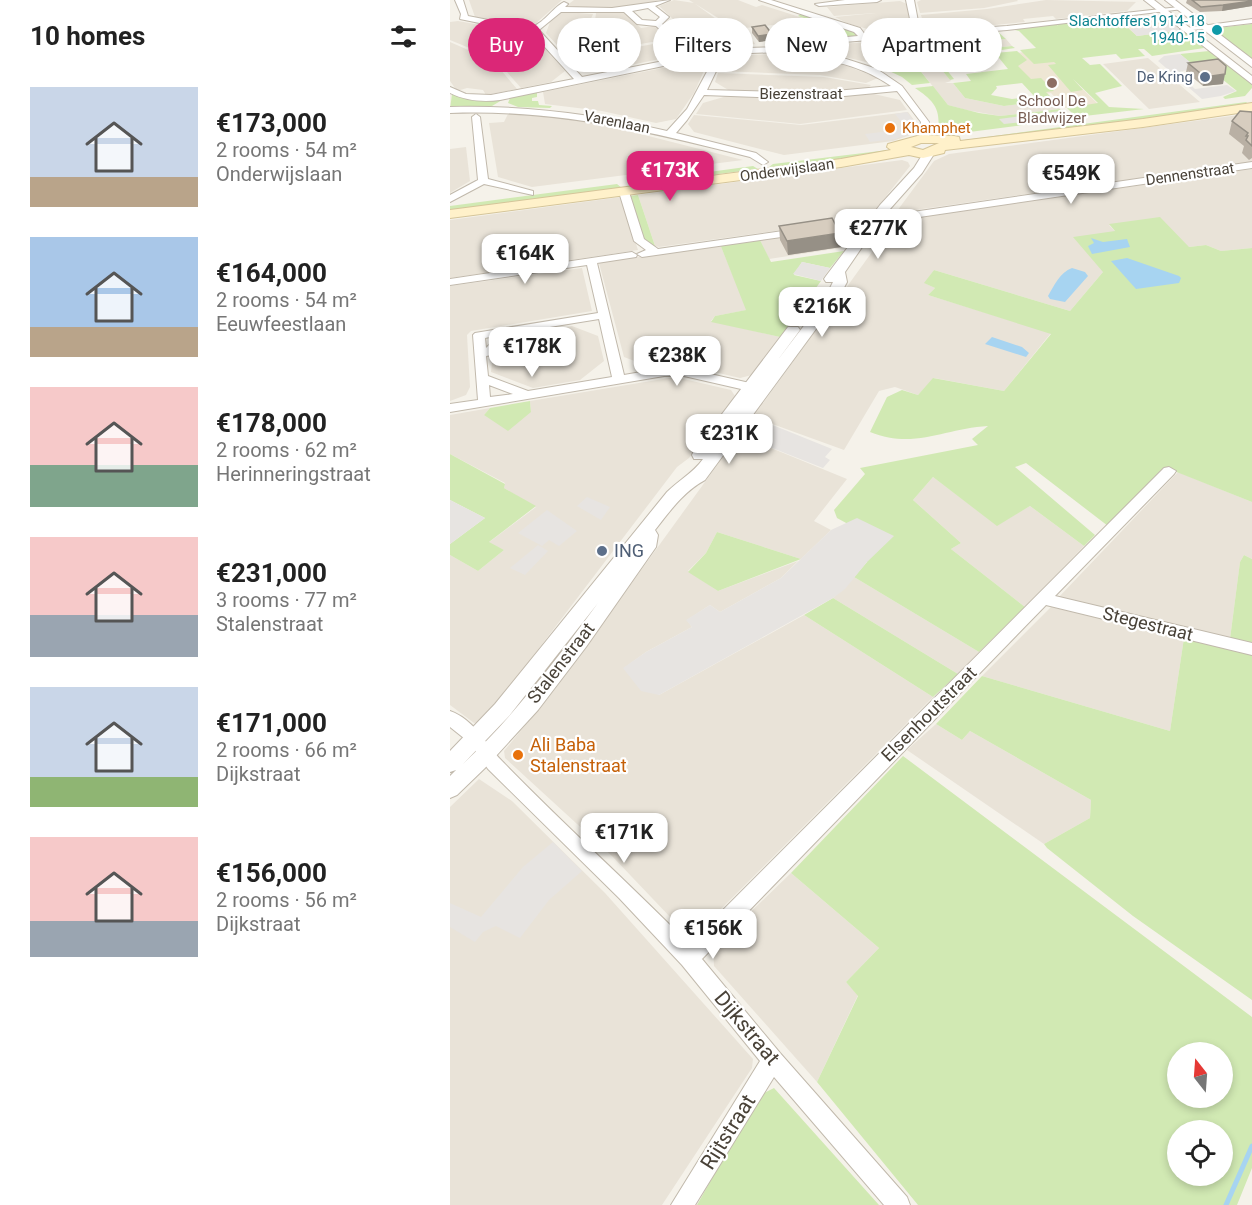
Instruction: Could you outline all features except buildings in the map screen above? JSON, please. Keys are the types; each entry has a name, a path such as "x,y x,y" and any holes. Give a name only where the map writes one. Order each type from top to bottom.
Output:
{"main road":[{"name":"Onderwijslaan","path":"450,214 842,163 923,147 1252,100"},
{"name":"Onderwijslaan","path":"450,201 530,193 763,162 1143,123 1252,107"}],"street":[{"path":"450,1 457,0 465,14 460,17 468,18"},
{"path":"545,21 569,0"},
{"path":"557,9 588,12 627,10 651,6 666,0"},
{"path":"763,0 822,18 827,14 818,2"},
{"path":"818,2 877,0"},
{"path":"910,0 914,18"},
{"path":"1148,0 1252,81"},
{"path":"1169,0 1252,64"},
{"path":"651,6 664,18"},
{"path":"1002,27 1179,9"},
{"path":"627,10 640,22 653,23"},
{"path":"1184,29 1252,21"},
{"path":"849,27 857,30 861,35"},
{"path":"545,41 580,80"},
{"path":"451,91 481,98 506,97 515,93 653,66"},
{"path":"670,133 688,114 712,72"},
{"path":"877,72 898,88 926,123 923,147"},
{"path":"885,77 873,89 875,91 894,98 908,99"},
{"name":"Biezenstraat","path":"702,92 791,96 898,88"},
{"path":"501,108 506,97"},
{"path":"468,109 467,116 476,117 487,108"},
{"name":"Varenlaan","path":"450,110 501,108 585,114 753,154 763,162"},
{"path":"476,117 483,181"},
{"name":"Stalenstraat","path":"450,789 481,746 647,547 652,524 673,496 685,484 699,476 806,311 841,270 918,168 923,147"},
{"name":"Dennenstraat","path":"450,282 1252,165"},
{"name":"Onderwijslaan","path":"450,201 483,181 530,193"},
{"path":"624,193 639,241 656,252"},
{"path":"591,261 619,379"},
{"path":"484,402 479,335 604,315"},
{"path":"480,353 488,352 501,340 500,332"},
{"path":"450,408 664,372 684,372 757,389"},
{"path":"482,378 527,395"},
{"name":"Elsenhoutstraat","path":"689,958 1169,471"},
{"name":"Stegestraat","path":"1043,599 1252,649"},
{"name":"Dijkstraat","path":"450,718 481,746 689,958 773,1060 899,1205"},
{"name":"Stalenstraat","path":"450,764 481,746"},
{"name":"Rijtstraat","path":"682,1205 773,1060"}],"shaded area":[{"path":"469,0 562,0 542,18 475,17"},
{"path":"574,0 659,0 647,4 608,9 568,8 566,6"},
{"path":"674,0 694,3 715,18 672,18 659,6"},
{"path":"689,0 738,0 756,7 762,5 803,18 765,18 765,26 753,27 753,18 718,18"},
{"path":"921,0 1018,1 984,8 920,13 917,2"},
{"path":"1046,0 1141,2 1136,2 1127,11 1056,19 1053,16 1023,19 1025,22 1002,24 1002,18 922,18 921,15 987,9"},
{"path":"900,1 907,4 909,18 861,18 861,27 849,24 849,18 835,17 876,13 834,16 827,7"},
{"path":"620,12 630,18 595,18 596,13"},
{"path":"559,13 593,14 591,18 557,18 557,45 546,33 550,22"},
{"path":"1162,14 1182,30 1137,36 1130,29 1164,25 1157,15"},
{"path":"1157,15 1178,31 1137,36 1118,19"},
{"path":"450,22 468,23 468,47 450,40"},
{"path":"653,26 653,42 641,44 641,28"},
{"path":"1002,39 1006,39 1012,46 1002,47"},
{"path":"450,42 468,50 468,72 503,72 517,89 486,95 483,90 467,88 457,91 450,81"},
{"path":"849,43 861,43 861,61 849,58"},
{"path":"653,44 653,60 641,63 641,46"},
{"path":"545,49 557,62 557,72 564,72 551,82 521,88 507,72 545,72"},
{"name":"School De Bladwijzer","path":"1042,50 1098,104 1065,108 1051,93 1039,95 1002,55"},
{"path":"765,54 765,72 849,72 849,67 878,78 866,83 820,75 744,72 753,72 753,55"},
{"path":"1180,54 1196,67 1177,73 1195,89 1227,85 1236,91 1202,99 1158,61 1164,56"},
{"path":"1148,58 1200,102 1149,109 1103,64"},
{"path":"653,70 653,72 703,72 694,93 676,119 656,123 602,111 545,104 543,92"},
{"path":"921,72 944,72 951,81 945,83 953,83 965,98 1004,106 1052,100 1060,109 1000,116 948,105"},
{"path":"718,73 824,77 871,85 866,90 834,93 790,94 730,91 715,82"},
{"path":"874,94 900,100 907,110 800,124 696,114 703,103 727,96 793,99"},
{"path":"1060,111 1065,117 1004,124 999,119"},
{"path":"907,112 916,124 917,131 895,139 870,142 865,134 898,130 903,124 895,114"},
{"path":"908,112 920,128 919,132 893,141 784,155 694,132 688,124 694,115 801,125"},
{"path":"508,114 569,119 605,125 743,160 532,187 498,177 489,123 504,122"},
{"path":"1252,115 1252,162 897,211 934,161 949,154"},
{"path":"466,147 470,181 450,193 450,149"},
{"path":"902,160 908,162 910,166 869,218 659,247 655,246 638,195"},
{"path":"1252,169 1252,248 1221,251 1206,245 1189,247 1109,225 1115,231 1103,272 1070,311 934,270 925,283 935,288 928,295 1051,333 1004,391 934,378 918,395 895,387 879,391 844,450 753,417 890,227 901,220"},
{"path":"621,197 638,250 450,278 450,220"},
{"path":"865,224 847,247 769,259 759,238"},
{"path":"720,244 747,310 715,316 711,321 780,337 752,375 740,378 680,364 653,368 624,357 599,263"},
{"path":"802,262 830,268 821,281 793,274"},
{"path":"582,268 592,311 471,331 467,335 470,387 466,395 450,401 450,286"},
{"path":"572,326 598,336 604,361 580,380 533,388 491,372 493,351 514,335"},
{"path":"675,377 731,390 735,396 689,458 677,467 524,668 480,722 474,723 450,705 450,555 478,571 504,550 488,543 536,507 504,488 505,483 450,454 450,415 490,408 484,415 531,412 530,401"},
{"path":"753,417 832,449 825,457 830,460 823,468 739,435"},
{"path":"739,435 847,479 814,521 831,530 801,559 717,532 706,553 688,571 718,591 798,561 781,578 720,612 710,605 687,620 692,627 646,652 624,668 659,695 804,615 933,697 691,939 612,856 505,758 504,751 555,689"},
{"path":"1178,472 1252,502 1252,559 1244,555 1240,562 1230,639 1058,598"},
{"path":"933,477 997,525 1030,506 1084,546 1025,607 951,549 961,543 913,500"},
{"path":"587,497 610,507 601,520 577,506"},
{"path":"450,500 485,518 450,544"},
{"path":"547,510 577,531 559,546 549,540 542,546 518,533"},
{"path":"857,518 894,536 867,562 845,589 833,598 659,695 641,691 623,668 646,652 692,627 686,620 710,605 720,612 781,578 831,530"},
{"path":"538,545 548,551 525,575 510,568"},
{"path":"854,577 979,652 958,674 833,598"},
{"path":"1051,607 1184,638 1170,731 982,676"},
{"path":"936,724 962,740 970,731 1091,800 1090,818 1044,844 907,750"},
{"path":"479,779 512,801 605,893 753,1059 752,1068 662,1205 450,1205 450,807"},
{"path":"553,842 582,871 549,900 520,938 496,926 483,932 475,942 450,927 450,903 481,917 523,867"},
{"path":"791,873 879,948 846,982 858,995 817,1082 714,966 713,948"}],"green space":[{"path":"801,14 814,18 804,18 798,16"},
{"path":"1116,17 1137,36 1183,30 1204,48 1152,56 1144,49 1138,49 1145,56 1121,59 1116,54 1082,58 1090,65 1100,64 1122,86 1095,93 1109,107 1144,109 1076,117 1067,108 1098,103 1073,79 1083,90 1071,92 1048,65 1056,64 1054,62 1034,64 1020,50 1036,48 1019,31 1011,29 1056,24 1058,26 1057,24"},
{"path":"1252,24 1252,60 1214,30 1217,28"},
{"path":"849,29 855,31 858,35 849,37"},
{"path":"1012,46 1015,48 1002,50 1002,47"},
{"path":"1017,51 1027,60 1018,66 1031,79 1041,78 1054,91 1046,92 1054,100 1004,106 965,98 953,83 971,81 966,74 1002,72 1002,70 1008,69 1002,62 1002,52","holes":["1022,83 1034,96 1012,99 991,95 997,88 996,86"]},
{"path":"1209,51 1252,83 1252,88 1245,96 1225,99 1223,97 1237,91 1222,79 1199,70 1180,54"},
{"path":"891,72 921,72 930,83 912,85"},
{"path":"943,72 948,72 954,79 950,80"},
{"path":"933,86 948,105 979,113 1000,116 1060,109 1069,119 946,135 938,133 939,124 935,106 915,88"},
{"path":"537,91 537,97 532,98 532,101 538,101 539,105 552,106 550,108 518,107 508,103 510,98"},
{"path":"452,94 502,100 492,106 450,109"},
{"path":"1246,102 1251,106 959,144 957,141"},
{"path":"888,150 890,153 769,167 773,164"},
{"path":"753,166 758,169 630,185 636,182"},
{"path":"617,184 622,188 450,211 450,206"},
{"path":"638,195 655,246 659,250 642,242 628,196"},
{"path":"1160,217 1189,247 1206,245 1221,251 1252,248 1252,502 1164,467 1108,526 1026,463 1015,467 1095,535 1084,546 1030,506 997,526 933,477 913,500 961,543 951,549 1025,607 979,652 854,577 867,562 848,524 837,518 834,510 865,474 860,468 978,445 972,439 988,426 916,439 886,437 870,432 887,397 902,390 918,395 933,378 1004,391 1051,334 928,295 935,288 924,283 934,270 1070,311 1103,272 1073,237 1115,231 1109,224"},
{"path":"759,238 771,262 844,251 830,268 802,262 794,275 821,281 780,337 711,322 715,316 746,310 720,244"},
{"path":"530,401 531,412 508,431 484,415 490,408"},
{"path":"450,454 505,484 504,488 536,506 489,542 504,550 478,571 450,555 450,544 485,518 450,500"},
{"path":"717,532 801,559 718,591 688,572 706,553"},
{"path":"1244,555 1252,559 1252,645 1230,639 1240,562"},
{"path":"833,598 958,674 933,697 804,615"},
{"path":"1184,638 1252,654 1252,1000 1133,916 1047,848 1044,844 1090,818 1091,800 970,731 962,740 936,724 982,676 1170,731"},
{"path":"903,756 1252,1017 1252,1168 1237,1205 918,1205 817,1082 858,996 846,982 879,948 791,873"},
{"path":"774,1088 879,1205 697,1205 752,1107 764,1093"}],"water":[{"path":"1091,238 1103,242 1127,239 1130,247 1092,254 1088,246 1094,243"},
{"path":"1127,258 1179,276 1181,278 1179,283 1136,289 1111,261"},
{"path":"1072,268 1085,272 1088,276 1065,302 1050,299 1048,296 1058,280"},
{"path":"992,337 1022,347 1029,353 1026,357 985,344"}],"waterway":[{"path":"1226,1205 1252,1146"}],"place":[{"name":"Slachtoffers1914-18 1940-15","path":"1217,30"},
{"name":"De Kring","path":"1205,77"},
{"name":"School De Bladwijzer","path":"1052,83"},
{"name":"Khamphet","path":"890,128"},
{"name":"ING","path":"602,551"},
{"name":"Ali Baba Stalenstraat","path":"518,755"}]}
